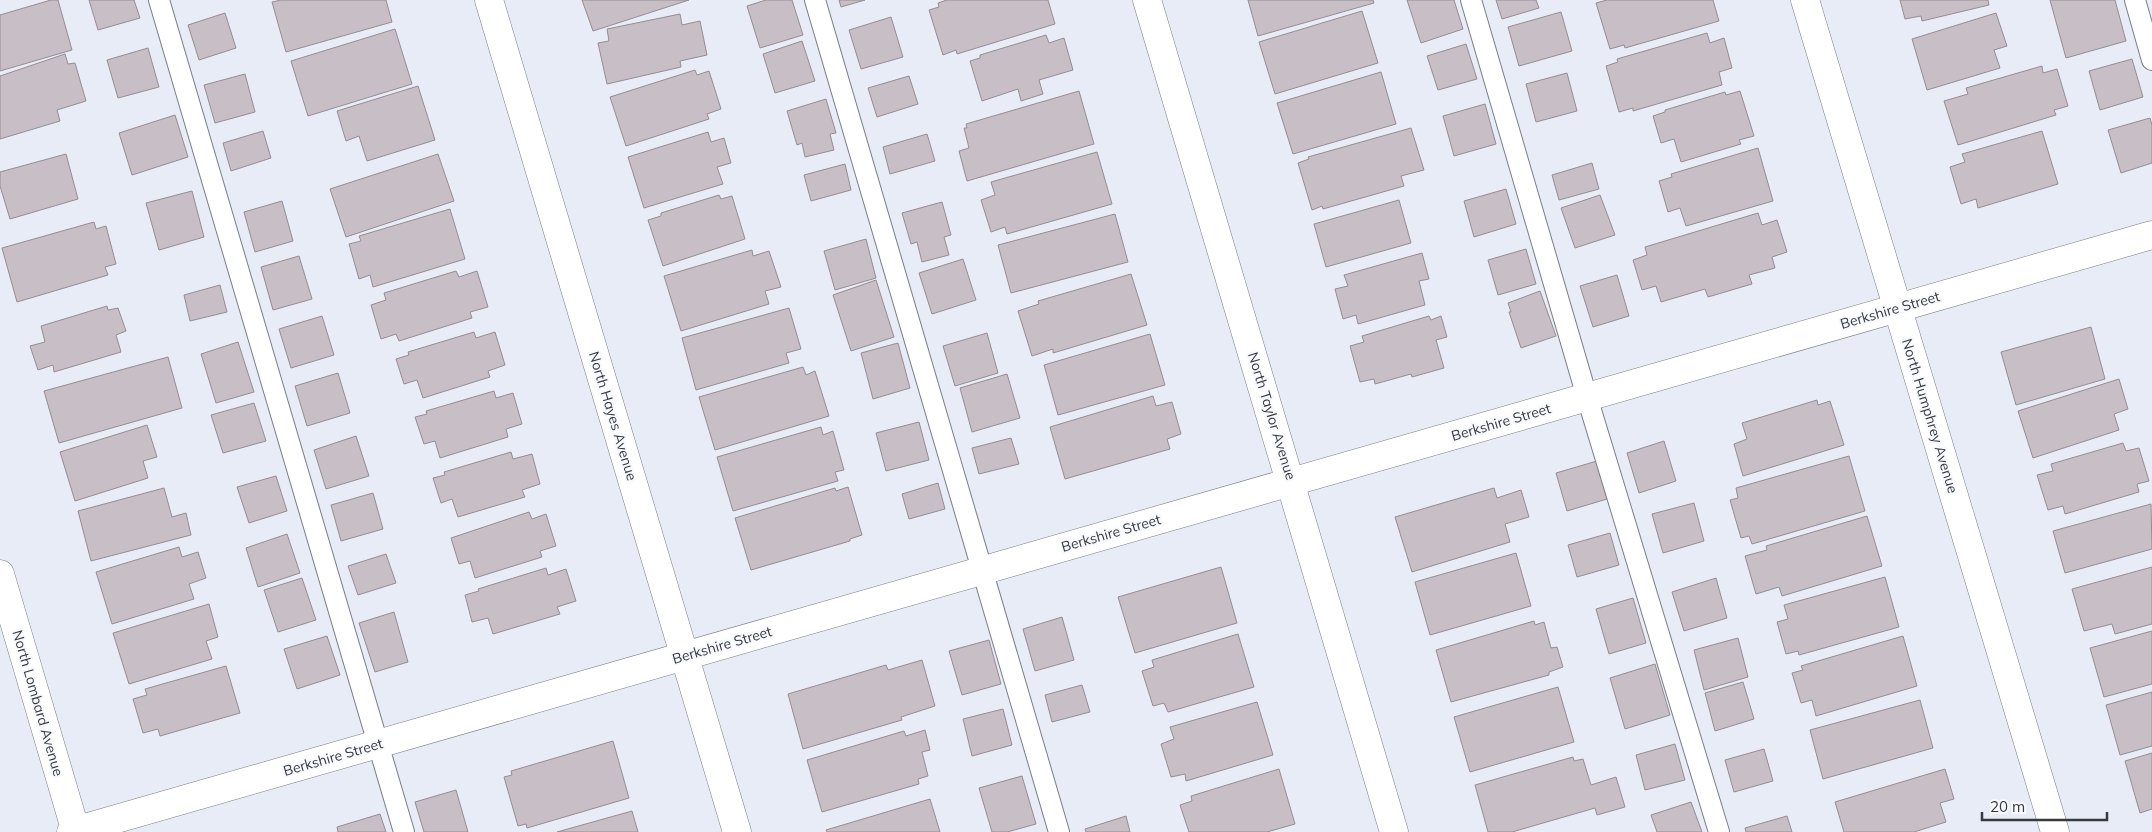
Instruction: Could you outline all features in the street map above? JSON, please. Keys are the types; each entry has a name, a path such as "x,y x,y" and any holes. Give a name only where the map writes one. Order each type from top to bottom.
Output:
{"street":[{"name":"North Hayes Avenue","path":"489,0 737,832"},
{"name":"North Taylor Avenue","path":"1147,0 1292,482 1394,832"},
{"name":"North Humphrey Avenue","path":"1805,0 2055,832"},
{"name":"Berkshire Street","path":"74,832 2152,235"},
{"name":"North Lombard Avenue","path":"0,574 74,832"}],"lane":[{"path":"159,0 404,832"},
{"path":"815,0 1059,832"},
{"path":"1471,0 1587,397 1719,832"},
{"path":"2135,0 2152,60"}],"building":[{"path":"51,0 58,0 72,50 0,71 0,15"},
{"path":"89,0 134,0 140,18 98,30"},
{"path":"281,0 386,0 392,22 286,52 272,2"},
{"path":"582,0 689,0 593,31"},
{"path":"766,0 792,0 803,35 760,48 747,6"},
{"path":"839,0 865,0 841,7"},
{"path":"947,0 1048,0 1055,24 957,54 956,50 943,55 929,10 939,7 938,3"},
{"path":"1248,0 1373,0 1374,3 1258,36"},
{"path":"1407,0 1454,0 1463,29 1421,43"},
{"path":"1496,0 1536,0 1539,8 1502,19"},
{"path":"1607,0 1713,0 1719,21 1625,48 1624,45 1610,49 1596,3"},
{"path":"1900,0 1988,0 1989,5 1922,21 1921,16 1905,19"},
{"path":"2050,0 2115,0 2126,41 2066,58"},
{"path":"1362,11 1378,63 1275,94 1259,42"},
{"path":"1561,12 1572,51 1519,66 1508,27"},
{"path":"225,13 236,48 199,60 188,25"},
{"path":"1996,13 2007,46 1994,50 2000,68 1927,90 1912,39"},
{"path":"680,14 682,25 700,21 707,55 680,61 681,67 607,84 598,43 609,41 607,29"},
{"path":"891,17 903,57 861,69 849,30"},
{"path":"395,29 412,84 308,116 291,61"},
{"path":"1707,33 1710,43 1724,38 1732,68 1719,72 1722,85 1633,111 1633,108 1619,112 1606,66 1618,62 1617,59"},
{"path":"1046,35 1049,43 1064,38 1073,70 1039,80 1043,94 1021,101 1018,89 982,101 970,61 980,58 980,55"},
{"path":"802,41 815,81 775,93 763,54"},
{"path":"1466,44 1477,79 1438,90 1427,56"},
{"path":"148,48 159,87 118,98 107,60"},
{"path":"65,54 68,64 75,63 86,101 57,110 60,121 0,139 0,76"},
{"path":"2132,59 2143,97 2100,110 2089,71"},
{"path":"2042,66 2043,73 2057,69 2068,106 2054,110 2056,115 1958,145 1944,101 1968,94 1966,88"},
{"path":"695,70 697,75 709,71 721,109 707,114 709,119 626,146 610,97"},
{"path":"1381,72 1396,124 1293,154 1277,103"},
{"path":"1567,73 1577,111 1536,122 1526,84"},
{"path":"245,74 255,112 215,123 204,85"},
{"path":"909,76 918,104 877,117 868,88"},
{"path":"418,86 435,140 367,161 359,136 346,141 337,111"},
{"path":"1079,91 1094,144 967,181 959,151 969,148 964,128 967,128 966,124"},
{"path":"1740,91 1754,136 1739,140 1741,144 1681,162 1674,139 1661,143 1653,116 1665,112 1665,110 1725,92 1726,95"},
{"path":"826,99 836,133 830,134 834,150 805,157 802,143 797,145 787,111"},
{"path":"1485,104 1496,144 1454,156 1443,116"},
{"path":"175,115 188,157 132,175 119,133"},
{"path":"2150,118 2152,125 2152,163 2121,173 2108,130"},
{"path":"1411,128 1424,170 1401,176 1404,186 1323,209 1322,206 1312,210 1298,163 1309,159 1308,157"},
{"path":"263,131 271,158 231,171 223,143"},
{"path":"2042,131 2058,184 1978,208 1976,199 1961,204 1950,167 1965,162 1962,154"},
{"path":"708,132 711,142 724,138 731,163 717,167 723,184 644,208 628,157"},
{"path":"927,134 935,161 890,174 883,147"},
{"path":"1758,148 1773,201 1686,226 1680,208 1668,212 1659,181 1672,177 1671,174"},
{"path":"1097,152 1112,204 1007,234 1005,227 991,232 981,200 995,195 991,182"},
{"path":"66,154 78,199 10,219 0,186 0,172"},
{"path":"438,154 454,201 346,237 330,189"},
{"path":"1592,163 1599,189 1559,200 1552,175"},
{"path":"845,164 851,190 811,201 804,175"},
{"path":"1506,189 1516,224 1474,237 1464,201"},
{"path":"192,191 204,237 159,250 146,203"},
{"path":"719,195 721,199 732,196 745,239 663,266 648,220 661,216 661,213"},
{"path":"1600,195 1615,235 1575,248 1561,208"},
{"path":"1399,200 1411,243 1326,267 1314,224"},
{"path":"282,201 293,241 255,252 244,212"},
{"path":"942,202 951,235 944,237 949,255 922,262 917,242 911,244 902,213"},
{"path":"450,209 465,259 373,287 370,275 359,279 349,244 361,241 359,236"},
{"path":"1758,213 1762,225 1777,220 1787,252 1772,257 1775,268 1749,275 1752,284 1708,297 1705,289 1661,302 1656,286 1642,290 1633,260 1647,255 1645,247"},
{"path":"1115,214 1128,262 1011,293 998,245"},
{"path":"94,222 96,229 106,226 116,264 105,267 108,275 17,302 2,248"},
{"path":"866,239 876,278 835,290 824,251"},
{"path":"1526,249 1536,284 1498,295 1488,260"},
{"path":"752,250 753,256 769,251 781,287 765,291 769,304 681,331 664,276"},
{"path":"1422,253 1429,279 1419,281 1425,305 1358,324 1356,315 1343,319 1335,289 1348,286 1344,275"},
{"path":"299,256 312,299 273,310 261,267"},
{"path":"963,259 976,300 932,314 919,273"},
{"path":"456,271 459,277 477,271 488,307 470,312 472,318 399,341 396,334 381,339 371,305 386,300 384,293"},
{"path":"1131,274 1147,325 1053,353 1053,349 1032,356 1018,311 1039,304 1038,301"},
{"path":"1617,275 1629,316 1593,327 1580,286"},
{"path":"876,280 894,337 851,351 833,295"},
{"path":"220,285 227,312 190,321 184,295"},
{"path":"1540,291 1556,336 1521,348 1509,312 1511,312 1508,303"},
{"path":"107,306 108,310 118,308 126,331 116,335 121,352 54,372 53,365 38,370 30,346 45,342 41,326"},
{"path":"789,308 801,349 786,353 789,363 696,390 682,338"},
{"path":"322,316 334,355 291,368 279,329"},
{"path":"1429,316 1431,320 1441,316 1447,337 1436,340 1444,368 1412,377 1411,374 1375,384 1374,379 1360,382 1350,346 1364,342 1362,336"},
{"path":"2091,327 2105,379 2016,405 2001,352"},
{"path":"474,332 476,338 495,332 505,365 488,371 490,377 423,398 417,380 404,384 396,359 409,355 408,352"},
{"path":"987,333 998,373 955,386 943,346"},
{"path":"1150,334 1165,385 1058,415 1044,365"},
{"path":"238,342 254,392 216,403 201,354"},
{"path":"898,343 910,388 873,399 861,353"},
{"path":"168,357 182,408 59,443 44,391"},
{"path":"803,367 806,375 815,371 829,416 715,450 699,397"},
{"path":"338,373 350,413 307,426 295,386"},
{"path":"1007,374 1020,418 972,432 960,388"},
{"path":"2119,379 2128,409 2114,414 2119,430 2033,458 2018,411"},
{"path":"494,391 496,398 513,393 522,424 506,429 508,437 440,458 435,441 424,444 415,417 427,414 426,411"},
{"path":"1153,396 1156,406 1172,402 1181,434 1167,439 1170,449 1065,479 1050,427"},
{"path":"1817,400 1818,405 1830,401 1844,445 1743,476 1734,444 1747,439 1742,423"},
{"path":"254,403 266,441 223,453 211,415"},
{"path":"919,422 929,460 886,471 876,433"},
{"path":"147,425 157,457 143,461 148,478 75,501 60,452"},
{"path":"821,427 823,435 833,431 844,470 835,472 838,481 733,511 717,457"},
{"path":"356,436 369,476 326,489 314,450"},
{"path":"1011,438 1019,464 979,474 972,448"},
{"path":"1664,441 1676,481 1639,493 1627,453"},
{"path":"2123,443 2126,451 2139,448 2149,481 2137,484 2139,492 2065,514 2063,506 2048,510 2037,475 2053,471 2051,464"},
{"path":"511,452 513,459 532,454 540,484 522,490 525,497 458,517 452,499 441,503 433,478 445,475 444,472"},
{"path":"1849,456 1865,511 1752,544 1749,536 1741,538 1730,500 1738,498 1736,488"},
{"path":"1597,461 1607,499 1567,511 1556,473"},
{"path":"276,476 287,511 249,523 237,487"},
{"path":"938,483 945,509 909,519 902,494"},
{"path":"848,487 862,535 850,539 850,541 751,570 735,518 835,488 836,491"},
{"path":"164,488 172,517 186,513 191,535 91,561 78,511"},
{"path":"1494,488 1497,498 1521,490 1529,517 1505,524 1510,542 1412,572 1395,517"},
{"path":"373,493 383,529 341,541 331,505"},
{"path":"1694,503 1704,541 1663,553 1652,514"},
{"path":"2151,504 2152,549 2065,573 2053,531"},
{"path":"529,512 532,519 546,514 556,546 540,551 542,557 475,578 470,561 459,564 451,538"},
{"path":"1867,516 1882,566 1782,596 1779,587 1756,594 1745,556 1767,550 1766,546"},
{"path":"1610,533 1619,565 1577,577 1568,545"},
{"path":"287,534 300,573 258,587 246,548"},
{"path":"179,547 182,557 198,552 206,578 189,584 194,599 112,624 96,572"},
{"path":"1516,553 1531,606 1430,635 1415,582"},
{"path":"386,554 396,583 358,595 348,566"},
{"path":"1221,567 1237,623 1135,653 1118,597"},
{"path":"2152,567 2152,624 2115,634 2112,624 2084,631 2072,589"},
{"path":"546,568 548,575 566,569 576,601 557,607 560,614 493,634 488,618 472,622 465,595 479,591 478,589"},
{"path":"1885,577 1899,627 1799,655 1798,651 1786,654 1777,622 1788,619 1784,605"},
{"path":"302,578 316,620 278,632 264,590"},
{"path":"1716,578 1727,618 1684,631 1672,592"},
{"path":"1633,598 1646,643 1609,654 1596,609"},
{"path":"209,604 218,637 206,641 212,659 129,684 113,633"},
{"path":"394,612 408,662 375,672 359,623"},
{"path":"1062,617 1074,660 1035,671 1023,629"},
{"path":"1534,621 1535,625 1544,622 1551,648 1557,647 1563,667 1549,672 1549,675 1451,702 1436,650"},
{"path":"2152,631 2152,684 2104,697 2090,648"},
{"path":"1238,634 1254,687 1168,712 1164,703 1153,706 1142,671 1154,667 1152,660"},
{"path":"327,636 340,675 297,689 284,649"},
{"path":"1903,636 1917,686 1816,716 1812,700 1801,703 1792,673 1803,670 1801,666"},
{"path":"1738,638 1748,677 1704,690 1694,650"},
{"path":"989,640 1001,684 962,695 949,651"},
{"path":"922,660 935,706 901,717 902,720 803,749 788,694 886,665 888,670"},
{"path":"1655,664 1670,715 1625,729 1610,678"},
{"path":"226,666 240,713 160,736 158,729 143,733 133,699 147,695 145,689"},
{"path":"1743,682 1754,719 1715,731 1705,693"},
{"path":"1082,685 1090,712 1052,722 1045,695"},
{"path":"1558,687 1574,742 1470,772 1454,717"},
{"path":"2152,692 2152,746 2120,755 2106,705"},
{"path":"1920,700 1933,748 1823,779 1810,730"},
{"path":"1257,702 1273,755 1186,781 1185,774 1171,777 1161,744 1174,739 1170,727"},
{"path":"1003,709 1012,745 972,756 963,719"},
{"path":"925,730 930,750 922,752 928,776 918,779 919,784 822,812 807,760 904,731 906,736"},
{"path":"613,741 629,798 527,828 526,824 518,826 504,777 512,775 511,771"},
{"path":"1675,744 1685,780 1645,790 1636,755"},
{"path":"1764,749 1773,781 1734,792 1725,760"},
{"path":"2152,753 2152,809 2140,813 2125,761"},
{"path":"1573,757 1574,761 1583,759 1591,785 1616,777 1625,807 1597,815 1595,808 1512,832 1488,832 1475,785"},
{"path":"1279,769 1295,824 1267,832 1189,832 1180,805 1192,801 1191,796"},
{"path":"1945,769 1954,799 1940,803 1946,822 1914,832 1844,832 1835,802"},
{"path":"1022,776 1036,824 1007,832 992,832 979,788"},
{"path":"456,790 468,832 424,832 415,802"},
{"path":"930,799 940,832 827,832 826,830"},
{"path":"1691,802 1702,832 1657,832 1651,815"},
{"path":"632,811 638,832 557,832"},
{"path":"380,814 386,832 338,832 337,827"},
{"path":"1126,816 1130,832 1086,832 1085,829"},
{"path":"1787,816 1792,832 1746,832 1745,828"}]}
